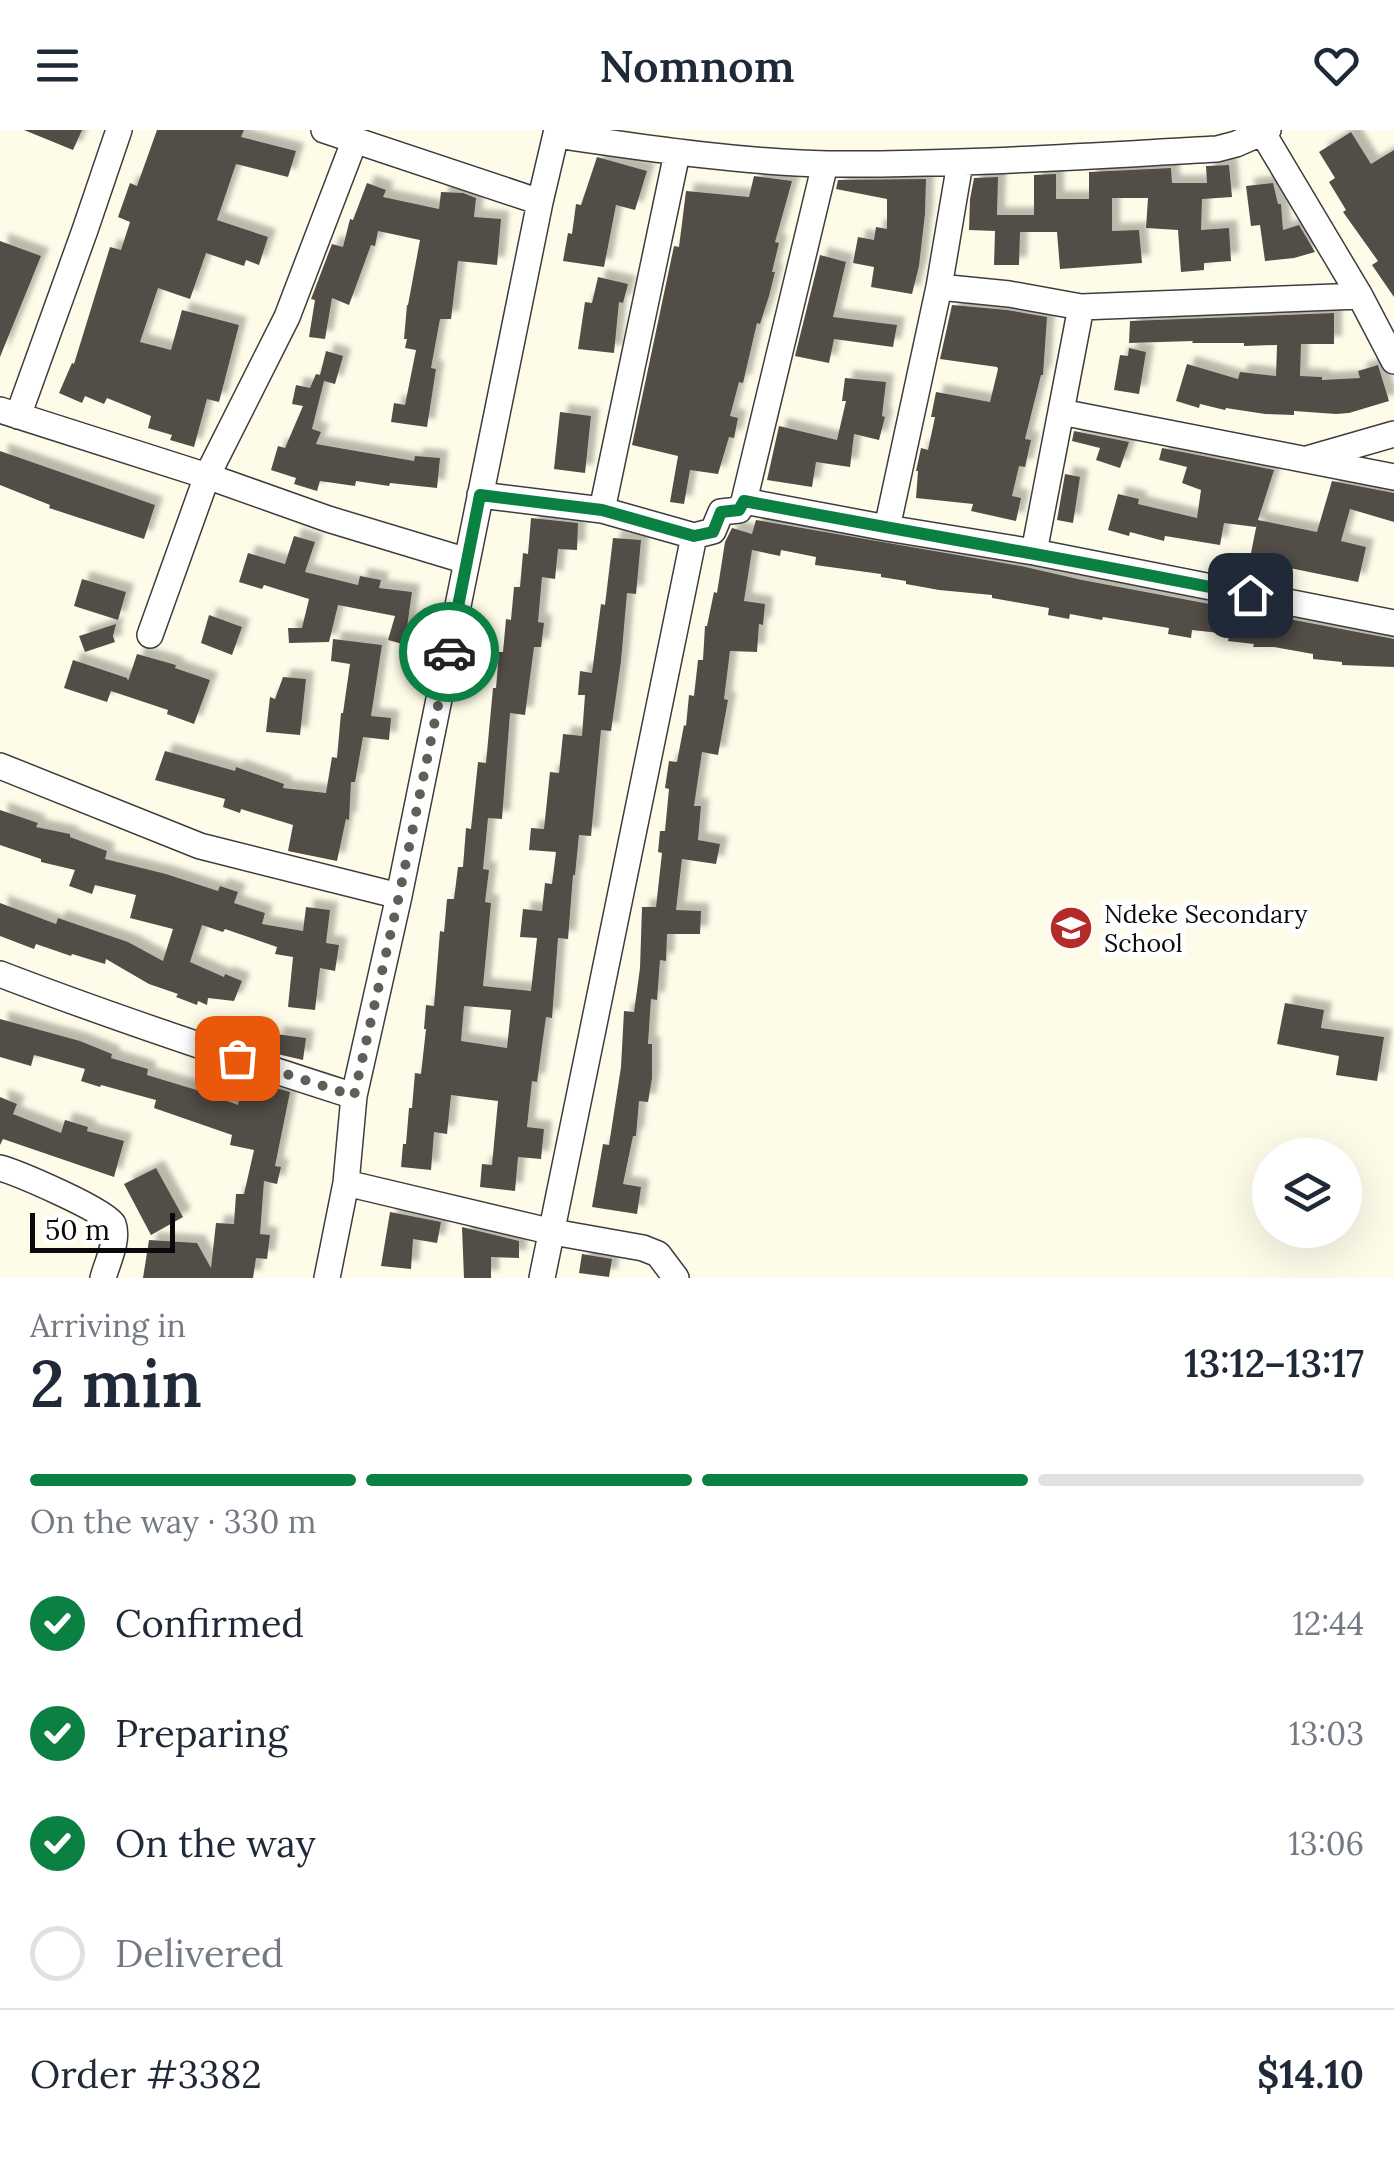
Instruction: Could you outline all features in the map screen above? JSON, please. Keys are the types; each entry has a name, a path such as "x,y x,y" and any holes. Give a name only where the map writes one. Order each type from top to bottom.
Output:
{"street":[{"path":"118,130 85,230 9,413 208,476 328,520 467,561"},
{"path":"324,130 540,202"},
{"path":"327,1278 346,1182 354,1096 399,896 556,132 676,153 825,164 960,162 1217,149 1264,131 1394,360"},
{"path":"150,635 208,476 287,317 354,142"},
{"path":"602,510 676,153"},
{"path":"886,528 939,286 960,162"},
{"path":"480,495 602,510 694,536 713,532 721,512 739,510 825,164"},
{"path":"939,286 1081,306 1360,296"},
{"path":"1034,552 1081,306"},
{"path":"1061,412 1394,477"},
{"path":"1302,460 1394,434"},
{"path":"744,501 1034,552 1394,623"},
{"path":"542,1278 694,536"},
{"path":"0,766 200,846 399,896"},
{"path":"0,974 182,1040 354,1096"},
{"path":"0,1168 109,1218 115,1237 103,1278"},
{"path":"346,1182 553,1232 643,1248 658,1254 676,1278"}],"building":[{"path":"24,130 82,130 73,150"},
{"path":"157,130 244,130 241,137 296,151 288,177 236,164 217,220 268,237 259,265 246,260 244,266 206,253 190,299 158,288 140,342 171,350 182,310 239,325 219,402 207,399 194,447 148,428 151,416 107,398 104,404 85,396 82,403 59,393 74,364 110,247 121,250 130,222 118,217 130,183 137,186"},
{"path":"1351,132 1371,164 1394,150 1394,297 1372,265 1378,261 1343,212 1346,210 1329,182 1335,178 1319,152"},
{"path":"597,157 647,171 635,210 616,205 604,267 563,261 576,204 581,205"},
{"path":"1229,165 1232,197 1202,199 1201,230 1229,228 1231,261 1204,263 1204,270 1181,272 1178,230 1146,228 1148,198 1112,198 1112,231 1139,230 1142,263 1060,269 1057,232 1020,232 1019,265 994,265 995,231 969,230 974,178 998,177 997,215 1034,215 1034,175 1056,174 1056,199 1089,199 1089,172 1171,168 1172,183 1207,183 1206,166"},
{"path":"754,176 792,181 775,242 779,243 769,296 760,324 757,323 743,383 739,382 730,416 738,418 734,438 729,437 718,474 690,470 684,504 670,502 678,456 632,445 674,246 679,247 686,191 749,197"},
{"path":"926,179 919,266 912,294 871,287 874,267 853,263 858,237 874,240 876,227 887,229 887,199 836,189 838,180"},
{"path":"367,183 386,190 383,197 439,209 441,192 463,193 476,198 474,217 501,219 497,265 458,261 451,319 440,319 431,368 436,369 427,427 391,422 394,403 405,405 416,350 405,348 404,339 420,240 378,231 349,305 332,298 325,339 309,337 315,300 311,299 332,244 343,247 350,219 353,220"},
{"path":"1273,183 1281,204 1283,230 1299,225 1315,252 1265,261 1260,225 1251,226 1246,186"},
{"path":"0,241 41,256 0,357"},
{"path":"820,255 846,262 833,317 897,325 893,347 834,339 829,363 795,356"},
{"path":"598,277 628,284 623,303 619,302 614,353 578,349 585,302 592,303"},
{"path":"952,305 1047,317 1043,375 1025,439 1031,440 1025,467 1019,466 1012,496 1021,498 1016,521 971,511 973,504 916,498 916,471 921,448 928,450 936,392 990,402 998,369 940,359"},
{"path":"1334,313 1334,344 1301,344 1300,376 1322,380 1360,378 1358,371 1378,365 1389,401 1336,414 1265,414 1200,404 1199,408 1176,401 1187,364 1238,379 1240,372 1276,376 1277,345 1129,343 1130,321"},
{"path":"1129,348 1146,352 1139,394 1114,390 1120,355 1128,356"},
{"path":"326,351 343,356 335,384 324,381 312,429 321,432 316,444 414,461 415,456 440,458 437,488 320,481 317,491 294,484 296,478 271,470 278,446 285,448 303,406 292,404 296,385 310,388 316,374 320,375"},
{"path":"845,378 886,382 882,416 885,417 879,440 854,434 850,467 816,462 812,487 767,480 779,426 837,440 846,401 842,401"},
{"path":"560,412 591,416 585,473 554,469"},
{"path":"1074,431 1129,442 1120,468 1096,460 1100,448 1072,441"},
{"path":"1162,448 1274,470 1258,520 1317,532 1332,481 1394,493 1394,522 1350,509 1341,541 1366,547 1358,582 1249,563 1257,523 1256,527 1224,523 1220,545 1165,536 1164,541 1108,530 1118,494 1139,499 1138,504 1197,518 1201,490 1182,483 1187,467 1159,460"},
{"path":"0,451 155,505 144,539 49,508 50,505 0,485"},
{"path":"1065,474 1080,477 1073,523 1057,520"},
{"path":"531,518 578,523 577,550 558,549 555,579 542,577 538,622 544,623 541,647 534,647 525,715 510,713 502,819 488,818 483,869 489,870 485,902 491,903 483,986 531,991 537,938 520,937 523,909 542,911 545,883 552,884 556,852 529,850 531,828 544,829 550,772 559,773 563,734 582,736 585,695 578,695 580,671 592,673 613,538 641,540 636,594 627,593 611,731 601,730 591,836 579,835 568,939 558,938 552,1018 546,1017 537,1082 532,1081 527,1127 544,1129 541,1159 518,1157 515,1191 480,1187 482,1164 492,1165 498,1101 451,1095 447,1134 434,1132 431,1170 401,1167 415,1073 421,1074 426,1005 434,1006 440,931 444,932 447,899 454,899 458,867 463,867 478,762 486,763 499,652 503,652 506,619 511,620 514,587 520,587 523,553 528,554","holes":["464,1006 511,1010 507,1048 461,1041"]},
{"path":"756,520 1021,566 1394,639 1394,667 1342,665 1313,659 1313,654 1228,641 1229,634 1192,630 1191,638 1168,634 1169,628 1103,617 1102,620 1070,614 1069,619 1048,615 1049,608 992,595 939,590 881,574 815,565 816,557 781,550 780,556 752,550 744,601 765,604 763,625 759,624 757,652 730,651 724,699 728,700 718,755 702,752 694,806 701,806 698,840 720,844 716,864 682,859 676,910 701,911 700,934 667,934 666,961 660,960 657,1000 651,999 648,1044 652,1044 652,1078 648,1102 639,1101 636,1136 623,1184 641,1187 637,1214 592,1207 603,1144 609,1145 621,1067 624,1011 634,1012 642,907 656,907 669,761 677,762 689,695 694,696 698,660 703,660 705,626 714,592 717,593 725,542 732,528 752,534"},
{"path":"294,536 315,542 305,572 358,585 360,576 381,580 379,588 412,592 407,627 411,628 406,645 388,640 395,616 338,605 329,642 289,643 288,628 302,628 309,599 239,582 248,553 285,564"},
{"path":"82,579 126,592 118,620 74,606"},
{"path":"209,615 242,627 232,655 201,643"},
{"path":"116,624 115,642 85,652 79,636"},
{"path":"333,639 382,645 371,716 391,718 389,740 363,737 355,782 351,782 349,820 346,819 337,861 288,851 293,825 241,809 240,813 223,807 225,799 155,780 165,751 235,771 236,767 284,784 283,788 326,793 332,757 337,758 350,664 331,661"},
{"path":"137,654 210,680 194,724 167,714 168,710 111,691 107,702 64,688 73,660 128,681"},
{"path":"283,677 306,679 300,735 266,732 270,697 275,699"},
{"path":"0,810 107,851 105,859 218,891 220,886 238,892 234,903 265,913 262,924 303,931 306,907 330,910 326,943 339,945 335,971 320,968 315,1010 288,1007 293,957 275,954 277,947 225,929 223,932 202,925 190,962 242,981 234,1001 208,998 207,1005 176,997 178,994 149,984 106,959 105,964 36,944 34,949 0,936 0,903 56,924 58,918 128,942 163,961 173,929 130,918 136,895 95,885 92,894 69,886 75,870 41,862 0,845"},
{"path":"1285,1003 1324,1010 1321,1028 1384,1037 1377,1081 1336,1075 1339,1056 1277,1044"},
{"path":"0,1019 80,1041 112,1054 111,1058 148,1069 147,1075 238,1105 243,1078 290,1092 275,1166 281,1167 277,1184 264,1181 260,1234 270,1235 267,1259 256,1258 253,1278 143,1278 149,1240 197,1243 211,1268 216,1223 234,1224 236,1194 244,1194 254,1150 230,1145 232,1135 154,1108 156,1100 81,1081 85,1069 34,1055 31,1066 0,1057"},
{"path":"276,1034 306,1038 303,1060 273,1053"},
{"path":"0,1097 17,1104 13,1114 61,1133 65,1120 124,1141 114,1177 3,1139 0,1145"},
{"path":"156,1168 183,1217 151,1235 124,1184"},
{"path":"390,1212 441,1222 437,1243 413,1239 411,1269 381,1266"},
{"path":"462,1227 519,1241 519,1258 491,1257 491,1278 464,1278"},
{"path":"582,1254 612,1259 609,1277 579,1273"}],"way so far":[{"path":"237,1058 354,1096 449,652"}],"place":[{"name":"Ndeke Secondary School","path":"1071,928"}],"route":[{"path":"449,652 480,495 602,510 694,536 713,532 721,512 739,510 744,501 1250,595"}]}
